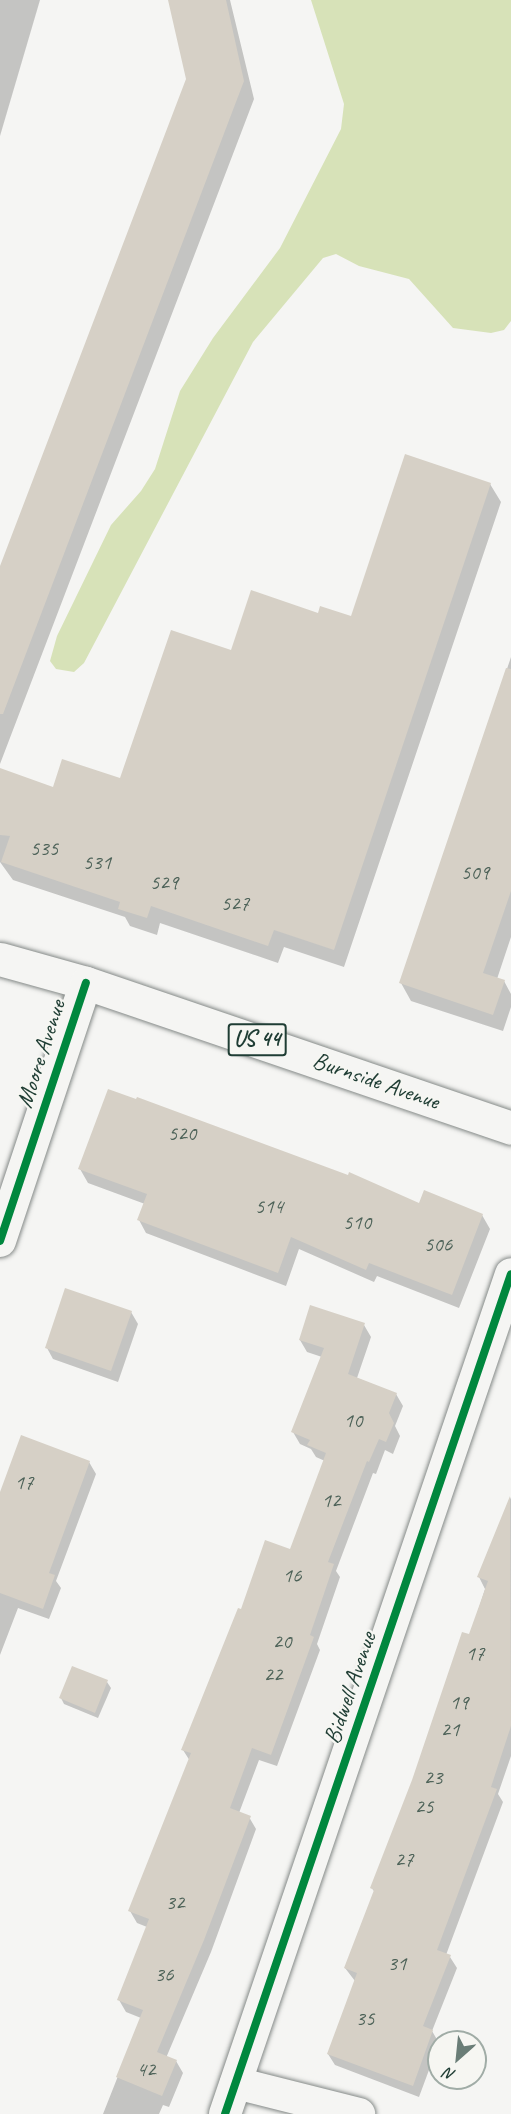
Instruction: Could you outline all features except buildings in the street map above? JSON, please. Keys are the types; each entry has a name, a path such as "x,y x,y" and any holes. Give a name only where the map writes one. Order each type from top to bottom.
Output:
{"main road":[{"name":"Burnside Avenue","path":"0,959 86,983 511,1128"}],"street":[{"name":"Moore Avenue","path":"0,1241 86,983"},
{"name":"Bidwell Avenue","path":"225,2114 511,1274"},
{"path":"236,2083 359,2114"}],"green space":[{"path":"311,0 511,0 511,321 504,330 491,333 453,328 409,279 359,266 336,254 323,258 253,342 84,663 74,672 56,669 50,661 57,636 111,525 141,491 155,469 180,391 213,338 280,248 341,129 344,104"}],"cycle path":[{"path":"0,1241 86,983"},
{"path":"225,2114 511,1274"}]}
